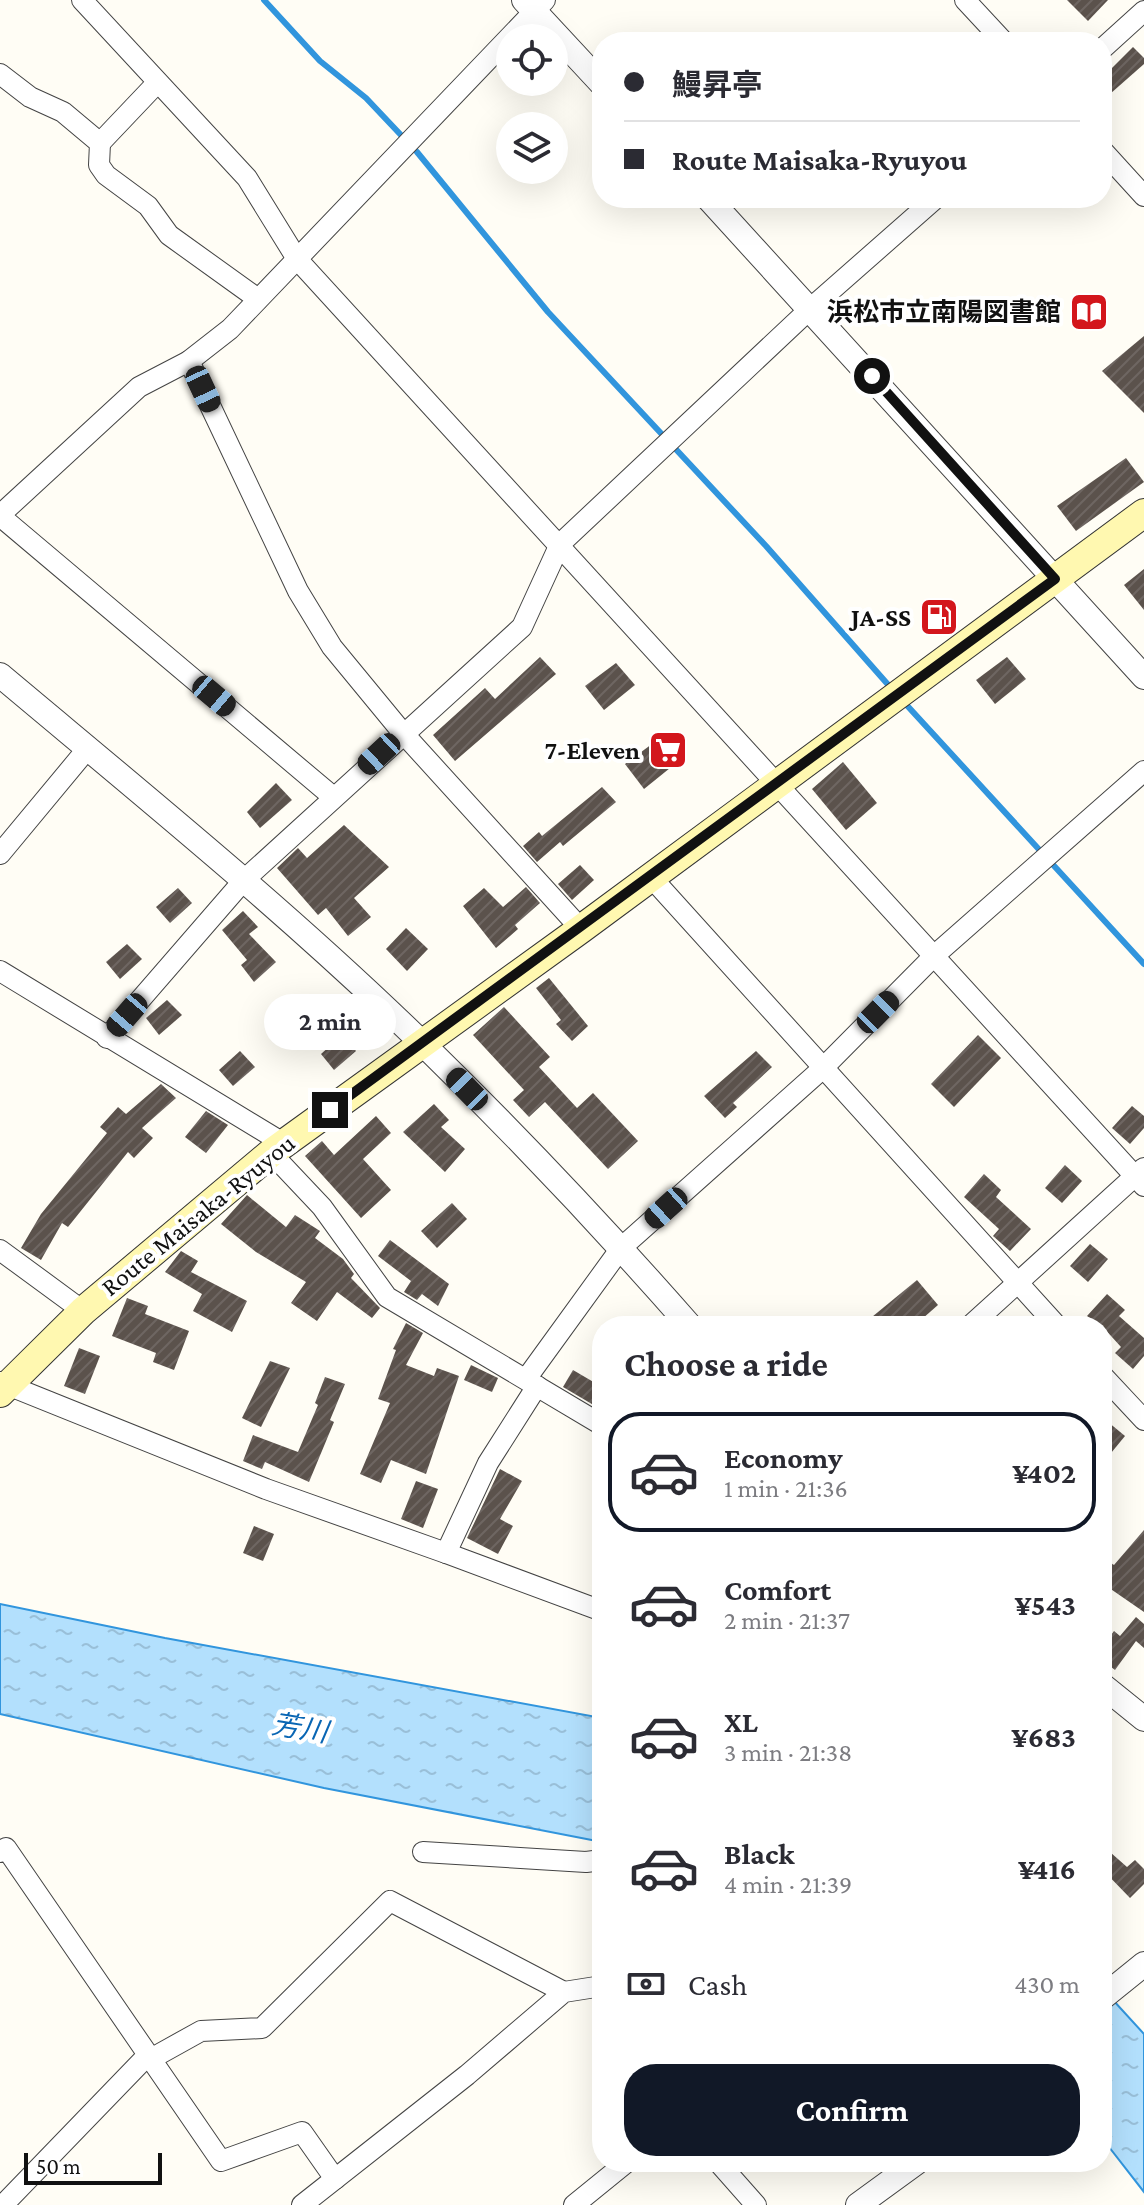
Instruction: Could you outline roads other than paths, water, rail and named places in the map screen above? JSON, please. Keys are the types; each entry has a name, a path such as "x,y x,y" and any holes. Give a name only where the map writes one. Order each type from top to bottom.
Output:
{"main road":[{"name":"Route Maisaka-Ryuyou","path":"2,1387 83,1311 277,1148 581,929 1144,513"}],"street":[{"path":"82,0 156,84 247,178 297,259 776,784 1141,1177 981,1316"},
{"path":"965,0 995,32"},
{"path":"332,796 0,516 139,387 189,361 230,329 534,4 592,72"},
{"path":"1112,40 1144,11"},
{"path":"0,74 30,97 63,112 100,143"},
{"path":"156,84 100,143 99,165 106,175 148,206 169,235 258,299"},
{"path":"1112,161 1144,196"},
{"path":"717,208 1144,677"},
{"path":"107,1038 244,880 402,732 522,627 560,544 811,308 925,208"},
{"path":"189,361 298,591 332,647 402,732 581,929"},
{"path":"0,675 244,880 423,1044 621,1248 681,1316"},
{"path":"0,854 88,748"},
{"path":"446,1553 488,1463 532,1383 621,1248 822,1069 935,955 1144,771"},
{"path":"650,876 1048,1316"},
{"path":"0,971 277,1148 387,1297 592,1419"},
{"path":"0,1250 83,1311"},
{"path":"1112,1386 1144,1420"},
{"path":"2,1387 266,1489 592,1607"},
{"path":"1112,1693 1144,1719"},
{"path":"0,1852 6,1848 221,2161 302,2132 335,2179"},
{"path":"423,1852 592,1861"},
{"path":"3,2205 147,2056 156,2056 201,2031 262,2028 390,1901 564,1992"},
{"path":"1112,1990 1144,1964"},
{"path":"302,2205 467,2075 564,1992 592,1988"},
{"path":"574,2205 615,2172"},
{"path":"727,2172 756,2205"},
{"path":"858,2205 902,2172"}],"water":[{"name":"芳川","path":"0,1604 165,1638 592,1716 592,1840 324,1788 0,1714"},
{"path":"1112,1999 1144,2034 1144,2192 1112,2151"}],"waterway":[{"path":"264,0 320,61 366,98 417,152 548,312 766,546 891,688"},
{"path":"902,700 1144,964"}],"place":[{"name":"浜松市立南陽図書館","path":"1089,312"},
{"name":"JA-SS","path":"939,617"},
{"name":"7-Eleven","path":"668,750"}]}
